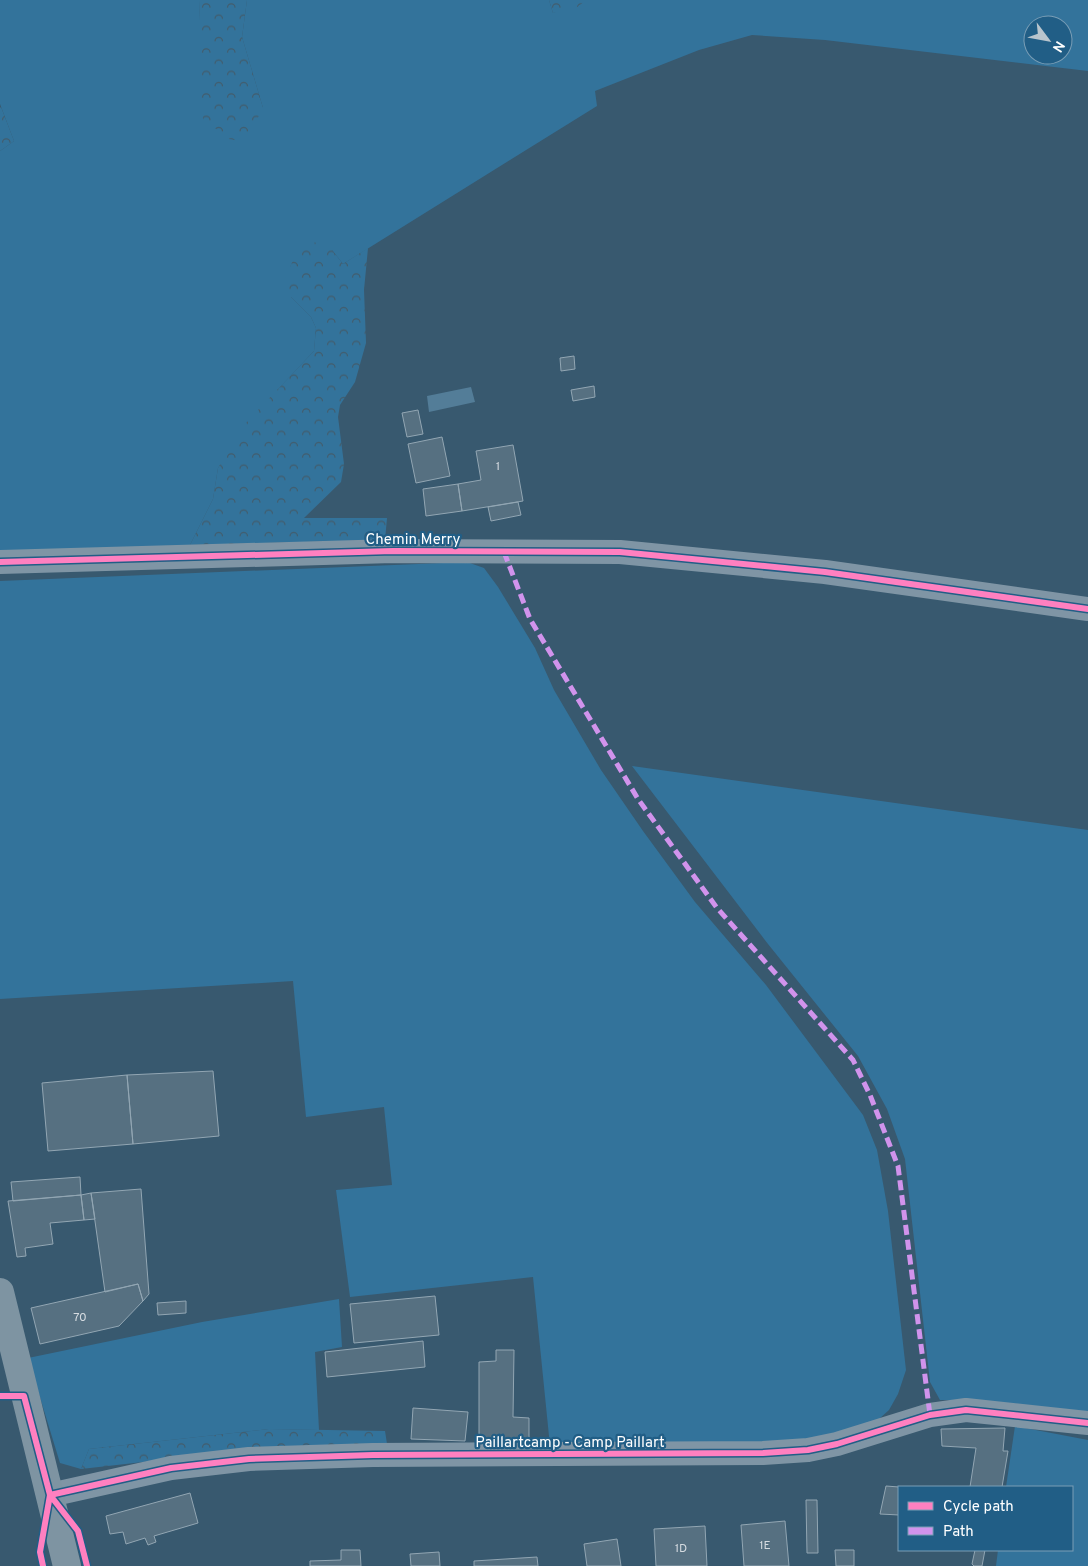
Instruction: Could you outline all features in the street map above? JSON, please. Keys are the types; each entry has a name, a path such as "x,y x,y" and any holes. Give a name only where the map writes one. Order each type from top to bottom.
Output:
{"main road":[{"path":"0,1292 67,1566"}],"street":[{"name":"Chemin Merry","path":"0,562 393,551 620,552 825,572 1088,609"},
{"name":"Paillartcamp - Camp Paillart","path":"50,1495 171,1468 250,1458 373,1454 763,1454 808,1450 837,1444 930,1415 966,1410 1088,1423"}],"green space":[{"path":"0,0 199,0 201,41 263,108 242,37 247,0 549,0 553,13 585,0 1088,0 1088,71 1037,65 1073,65 1073,15 1023,15 1023,63 825,40 752,35 699,50 595,91 597,106 343,264 332,250 291,297 311,317 316,328 314,351 283,384 218,468 213,499 190,545 0,553 0,151 14,141 0,104"},
{"path":"199,0 247,0 242,37 263,108 245,142 229,139 203,119 200,75"},
{"path":"549,0 585,1 576,8 553,13"},
{"path":"0,108 14,141 0,151"},
{"path":"314,242 332,250 343,264 368,248 364,290 366,343 355,382 340,405 338,417 344,464 341,482 304,518 387,518 385,540 190,545 213,499 218,468 241,428 314,351 316,328 311,317 291,297 285,280 293,260"},
{"path":"467,562 484,568 498,587 535,648 554,690 601,770 643,831 695,902 766,985 863,1115 877,1150 888,1211 906,1370 898,1394 889,1410 879,1419 836,1438 762,1442 550,1446 533,1277 350,1297 336,1190 392,1185 384,1107 306,1117 293,981 0,999 0,581"},
{"path":"632,766 1088,830 1088,1413 980,1400 940,1400 930,1382 905,1159 887,1109 858,1056 768,944"},
{"path":"339,1299 342,1347 315,1352 319,1430 269,1429 89,1449 81,1469 60,1463 28,1358 202,1322"},
{"path":"1015,1426 1088,1440 1088,1566 996,1566 998,1551 1073,1551 1073,1486 1006,1486"},
{"path":"269,1429 385,1431 387,1444 268,1448 81,1469 89,1449"}],"shaded area":[{"path":"471,387 475,402 429,412 427,396"}],"building":[{"path":"574,356 575,369 561,371 560,358"},
{"path":"594,386 595,397 573,401 571,390"},
{"path":"418,410 423,434 407,437 402,413"},
{"path":"442,437 450,476 416,483 408,444"},
{"path":"513,445 523,501 462,511 458,484 481,480 476,451"},
{"path":"458,484 462,511 426,516 423,489"},
{"path":"518,502 521,515 491,521 488,507"},
{"path":"213,1071 219,1136 133,1144 127,1075"},
{"path":"127,1075 133,1144 48,1151 42,1083"},
{"path":"80,1177 81,1195 13,1201 11,1182"},
{"path":"141,1189 149,1294 143,1301 138,1284 105,1292 91,1193"},
{"path":"91,1193 95,1219 84,1220 81,1195"},
{"path":"81,1195 84,1220 50,1223 53,1244 25,1248 26,1256 17,1257 8,1201"},
{"path":"138,1284 143,1301 119,1326 40,1344 31,1308"},
{"path":"435,1296 439,1335 354,1343 350,1304"},
{"path":"186,1301 186,1313 158,1315 157,1303"},
{"path":"423,1341 425,1367 327,1377 325,1352"},
{"path":"496,1350 514,1350 513,1417 529,1418 529,1442 479,1440 479,1362 496,1361"},
{"path":"413,1408 468,1412 465,1441 411,1439"},
{"path":"1005,1428 1003,1451 1008,1451 1002,1486 970,1486 976,1448 942,1446 941,1429"},
{"path":"886,1486 898,1487 898,1515 880,1514"},
{"path":"190,1493 198,1523 154,1536 156,1542 148,1545 145,1538 126,1544 123,1532 110,1534 106,1516"},
{"path":"806,1500 817,1500 818,1553 807,1553"},
{"path":"785,1521 789,1566 744,1566 741,1525"},
{"path":"705,1526 707,1566 656,1566 654,1529"},
{"path":"617,1539 621,1566 587,1566 584,1544"},
{"path":"341,1550 360,1550 361,1566 310,1566 310,1561 341,1560"},
{"path":"835,1550 854,1550 854,1566 836,1566"},
{"path":"975,1551 985,1551 982,1566 974,1566 972,1564"},
{"path":"439,1552 440,1566 411,1566 410,1554"},
{"path":"537,1557 538,1566 474,1566 474,1561"}],"marked path":[{"path":"504,552 530,619 638,799 717,908 853,1060 870,1095 898,1166 930,1415"}],"cycle path":[{"path":"0,562 393,551 620,552 825,572 1088,609"},
{"path":"0,1396 24,1396 50,1495 78,1531 87,1566"},
{"path":"50,1495 171,1468 249,1459 373,1455 763,1453 808,1450 837,1444 930,1415 966,1410 1088,1423"},
{"path":"43,1566 40,1552 50,1495"}]}
